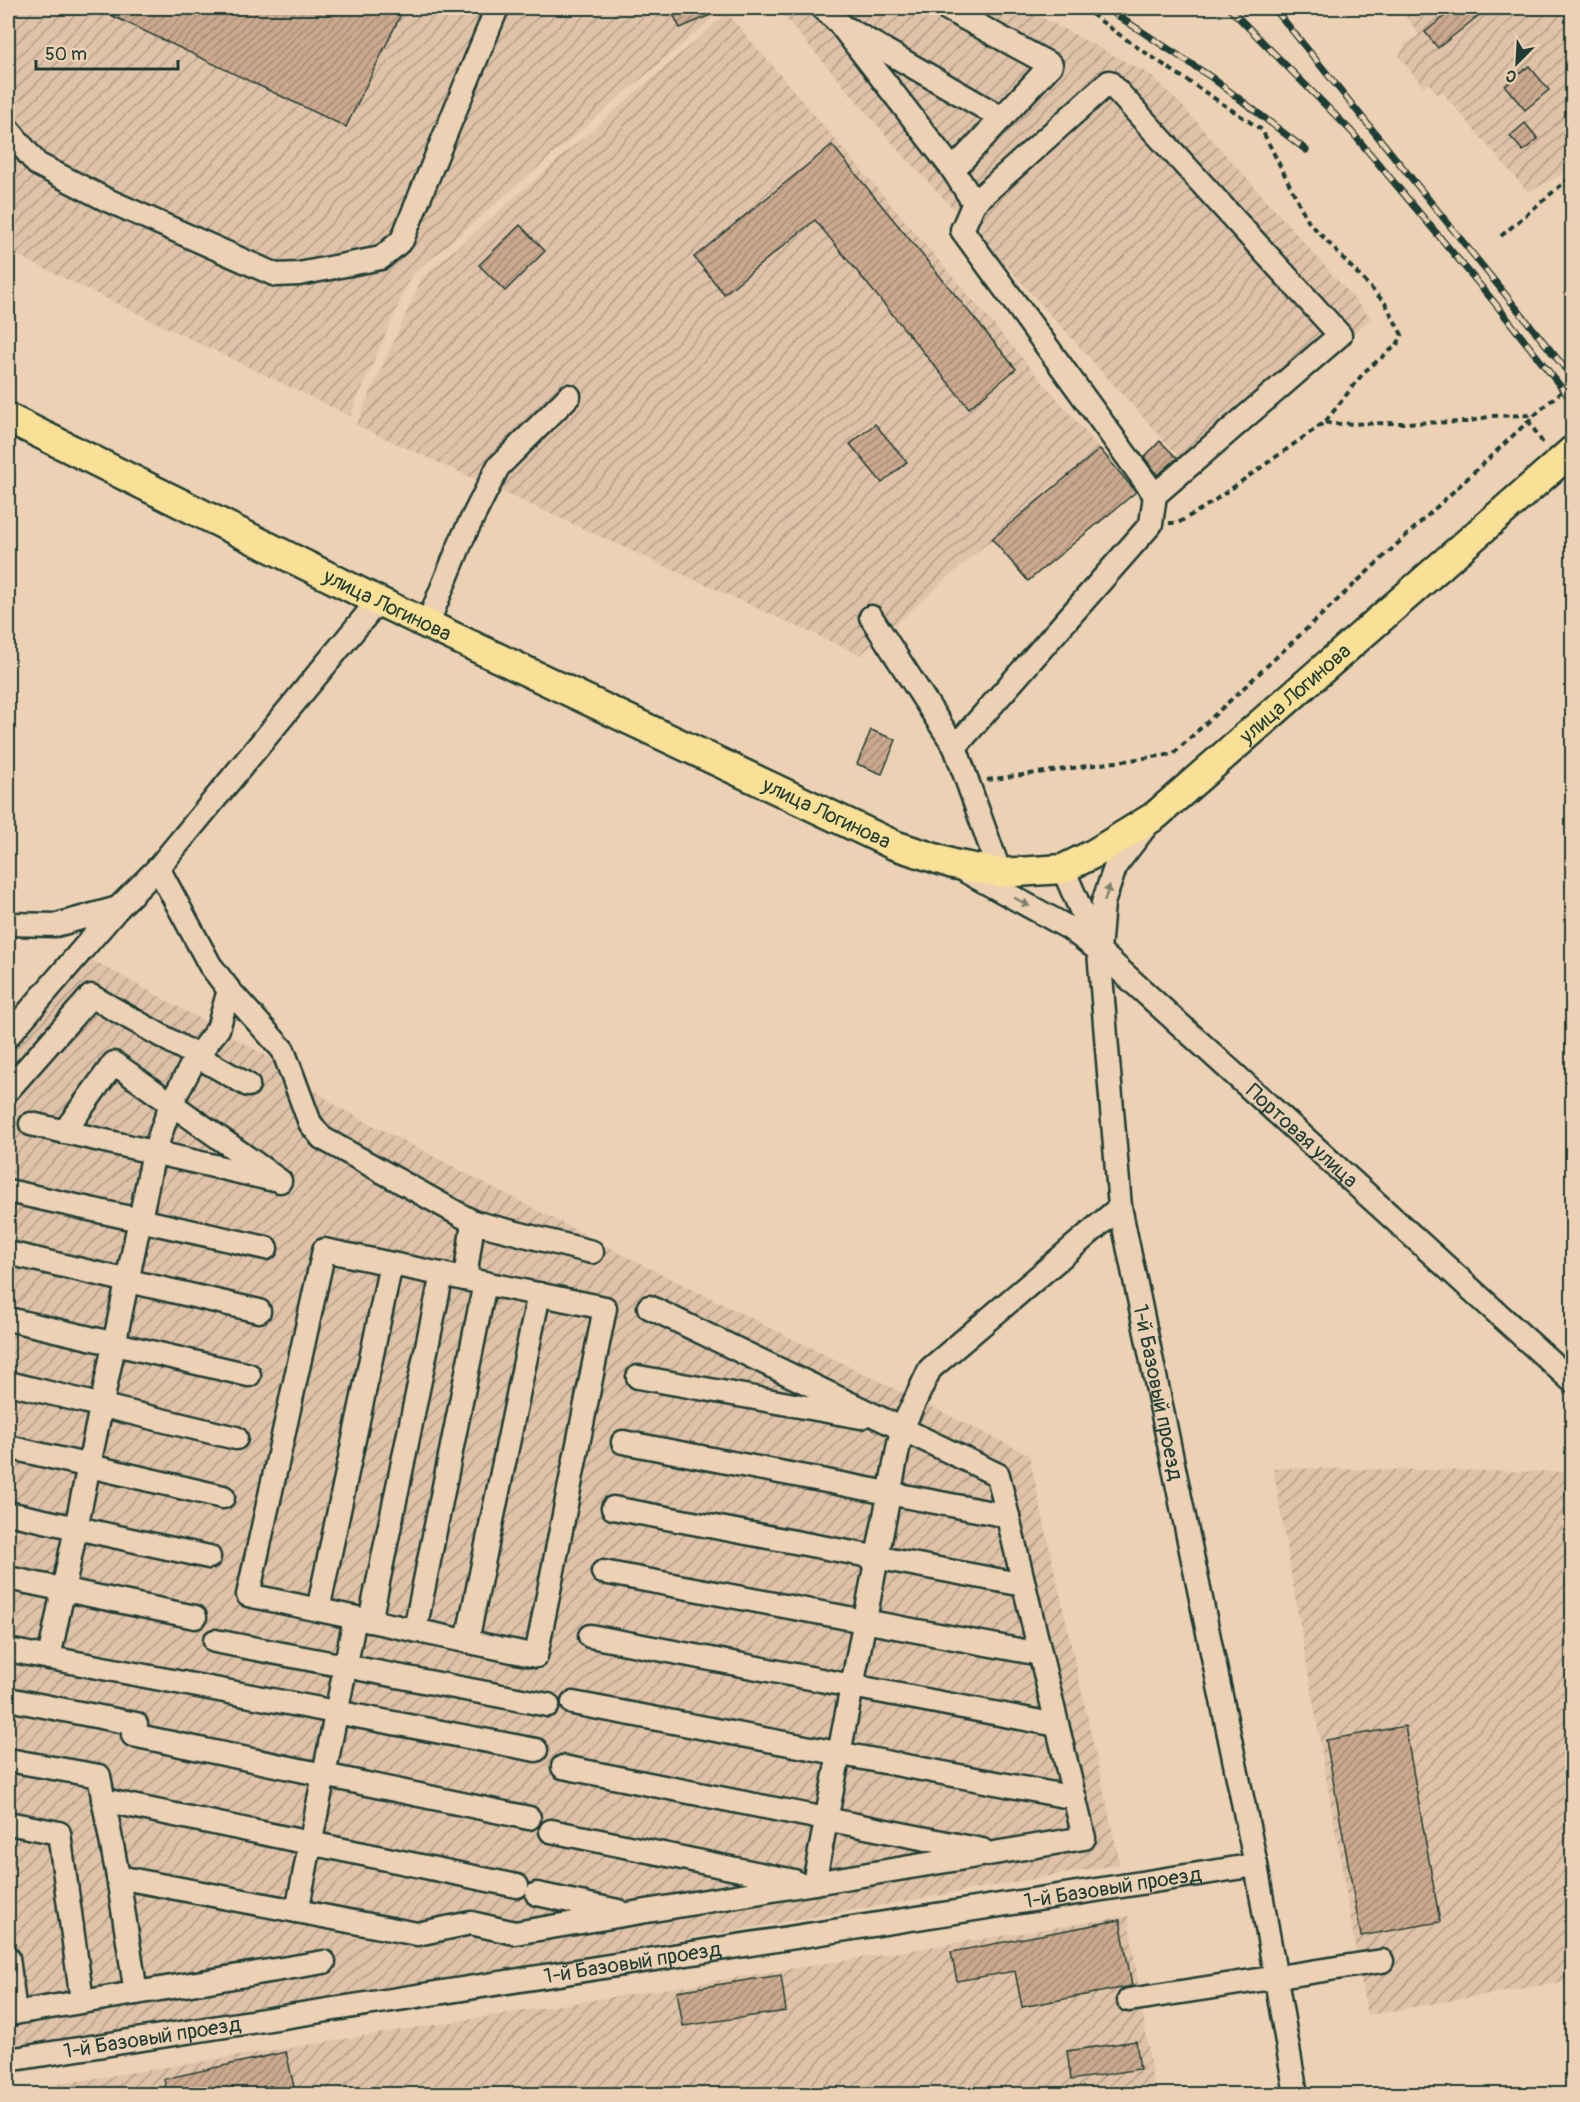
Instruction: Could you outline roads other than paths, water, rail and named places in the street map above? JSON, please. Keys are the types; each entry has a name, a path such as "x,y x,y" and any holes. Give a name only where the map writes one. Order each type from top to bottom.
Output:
{"main road":[{"name":"улица Логинова","path":"8,418 378,602 894,845 953,864 1000,873 1063,869 1095,854 1155,816 1559,450"}],"street":[{"path":"8,129 37,164 105,199 276,275 299,274 381,258 402,240 497,8"},
{"path":"946,8 1051,65 952,170"},
{"path":"831,15 1002,118"},
{"path":"831,15 952,170 974,203"},
{"path":"955,747 1151,524 1155,495 1340,335 1109,82 974,203 962,230 1155,495"},
{"path":"427,625 463,537 498,467 569,396"},
{"path":"8,1036 118,908 158,868 378,602"},
{"path":"871,617 955,747 1000,873"},
{"path":"1100,951 1103,903 1116,866 1155,816"},
{"path":"953,864 1069,928 1100,951"},
{"path":"158,868 210,965 283,1050 310,1123 322,1138 473,1222 592,1252"},
{"name":"Портовая улица","path":"1063,869 1100,951 1572,1381"},
{"path":"8,924 56,925 118,908"},
{"name":"1-й Базовый проезд","path":"1100,951 1120,1207 1256,1864 1296,2094"},
{"path":"49,1658 154,1152 171,1104 196,1057 218,1029 230,990"},
{"path":"8,1090 91,996 248,1085"},
{"path":"31,1124 64,1132 280,1181 114,1063 64,1132"},
{"path":"8,1191 266,1248"},
{"path":"811,1884 826,1820 889,1494 895,1425 930,1370 1120,1207"},
{"path":"415,1630 475,1281 473,1222"},
{"path":"324,1250 442,1274 605,1308 536,1656 248,1595 324,1250"},
{"path":"8,1253 259,1311"},
{"path":"318,1610 391,1264"},
{"path":"297,1911 345,1666 362,1619 442,1274"},
{"path":"466,1641 539,1294"},
{"path":"118,1877 417,1934 471,1923 514,1933 1084,1838 998,1475 649,1307"},
{"path":"8,1319 249,1375"},
{"path":"638,1377 895,1425"},
{"path":"8,1383 236,1438"},
{"path":"623,1442 1008,1516"},
{"path":"8,1447 223,1497"},
{"path":"613,1508 1024,1586"},
{"path":"8,1513 209,1557"},
{"path":"603,1572 1040,1654"},
{"path":"8,1578 195,1617"},
{"path":"590,1636 1057,1725"},
{"path":"215,1641 548,1704"},
{"path":"8,1650 536,1750"},
{"path":"8,1699 136,1724 134,1735 529,1818"},
{"path":"573,1703 1075,1798"},
{"path":"8,1760 99,1776 118,1877 135,1993"},
{"path":"563,1767 997,1853"},
{"path":"103,1800 632,1914"},
{"path":"8,1823 59,1833 82,2001"},
{"path":"551,1831 811,1884"},
{"name":"1-й Базовый проезд","path":"8,2060 1256,1864"},
{"path":"8,1958 11,2013 324,1962"},
{"path":"1129,2000 1382,1961"}],"railway":[{"path":"1106,8 1211,77 1306,150"},
{"path":"1229,8 1351,131 1494,302 1572,401"},
{"path":"1274,8 1572,377"}]}
